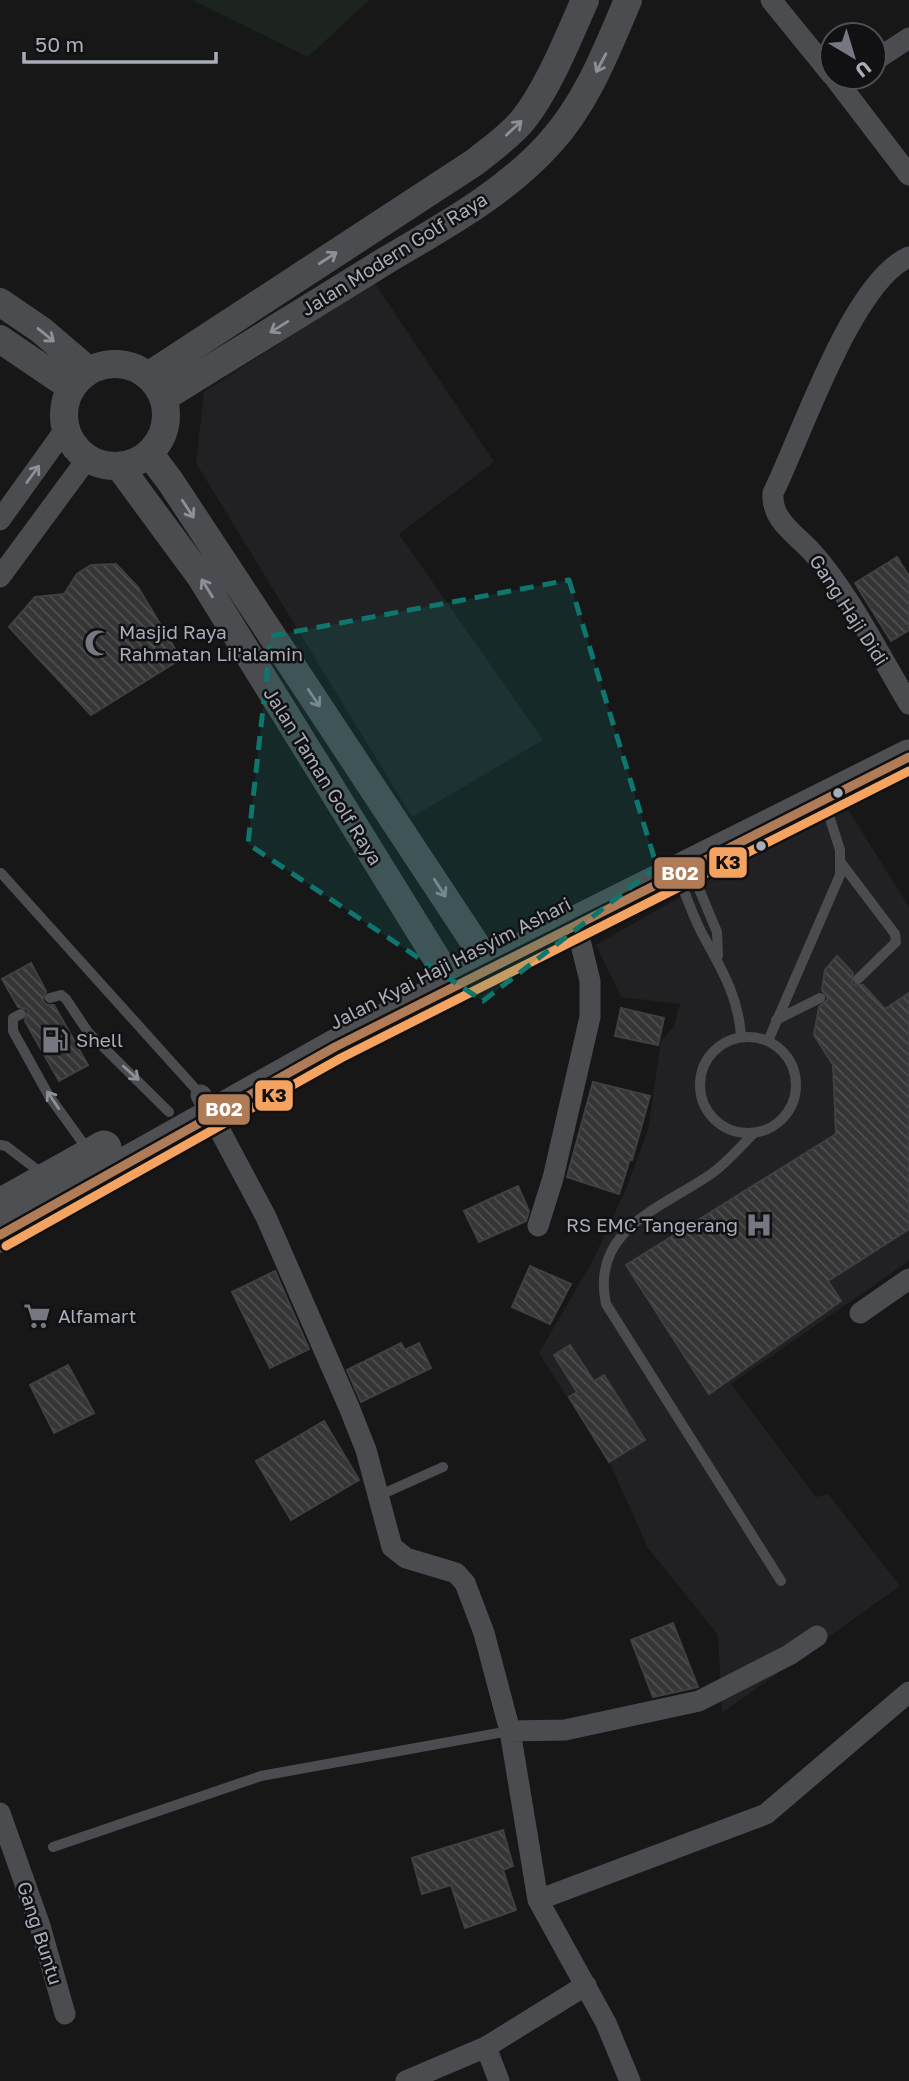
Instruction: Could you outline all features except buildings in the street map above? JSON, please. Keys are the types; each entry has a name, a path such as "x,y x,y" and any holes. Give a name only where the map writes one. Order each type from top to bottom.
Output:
{"main road":[{"name":"Jalan Kyai Haji Hasyim Ashari","path":"0,1235 206,1105 447,975 909,737"},
{"name":"Jalan Kyai Haji Hasyim Ashari","path":"484,956 576,923 684,871 827,809 909,757"},
{"name":"Jalan Kyai Haji Hasyim Ashari","path":"0,1206 169,1112 206,1105"}],"street":[{"name":"Jalan Modern Golf Raya","path":"155,387 500,142 524,120 564,48 585,0"},
{"name":"Jalan Modern Golf Raya","path":"155,387 473,208 522,169 549,144 569,118 604,58 628,0"},
{"path":"771,0 818,54"},
{"path":"888,52 909,38"},
{"path":"848,91 909,175"},
{"name":"Gang Haji Didi","path":"909,257 890,271 863,303 830,365 773,494 772,507 781,522 814,555 909,704"},
{"path":"0,302 41,330 81,380"},
{"path":"0,338 81,380"},
{"path":"109,365 130,366 155,387 165,428 149,453 135,462 119,466 87,458 74,445 66,428 65,407 81,380 109,365"},
{"path":"0,520 66,428"},
{"name":"Jalan Taman Golf Raya","path":"149,453 484,956"},
{"path":"0,577 87,458"},
{"name":"Jalan Taman Golf Raya","path":"119,466 200,576 447,975"},
{"path":"13,502 42,522"},
{"path":"538,1226 553,1178 590,1017 590,981 576,923"},
{"path":"206,1105 265,1217 349,1406 366,1450 392,1547 406,1558 456,1573 465,1583 484,1633 510,1731 538,1900 606,2023 630,2081"},
{"path":"860,1313 909,1279"},
{"path":"510,1731 565,1730 699,1701 789,1655 817,1636"},
{"path":"538,1900 766,1814 909,1692"},
{"name":"Gang Buntu","path":"0,1813 40,1926 65,2014"},
{"path":"406,2081 486,2048 586,1985"},
{"path":"486,2048 499,2081"}],"lane":[{"path":"827,809 842,864 895,934 896,942 858,979"},
{"path":"768,1041 842,864"},
{"path":"684,871 716,932 718,958 736,1000 741,1037"},
{"path":"1,873 206,1105"},
{"path":"50,998 61,995 66,999 88,1032 169,1112"},
{"path":"776,1020 820,998"},
{"path":"22,1014 13,1018 13,1031 49,1096 92,1156"},
{"path":"741,1037 768,1041 790,1060 796,1078 794,1097 786,1114 772,1127 754,1133 735,1132 718,1124 706,1109 699,1091 701,1072 709,1055 723,1043 741,1037"},
{"path":"754,1133 711,1174 635,1221 616,1242 604,1265 602,1286 606,1304 782,1581"},
{"path":"0,1145 6,1146 49,1179"},
{"path":"378,1496 443,1467"},
{"path":"53,1847 261,1776 510,1731"}],"highlighted area":[{"path":"569,580 657,867 483,1001 248,844 271,636"}],"shaded area":[{"path":"192,0 369,0 308,57"},
{"path":"374,282 494,462 399,534 543,740 412,817 196,463 204,392"},
{"name":"RS EMC Tangerang","path":"844,803 909,907 909,1261 731,1384 816,1497 828,1494 900,1586 722,1713 718,1635 648,1548 611,1466 539,1353 592,1262 626,1189 648,1130 661,1041 674,1026 680,1004 621,997 596,945"}],"transit line":[{"name":"B02","path":"0,1235 335,1047 909,757"},
{"name":"K3","path":"6,1246 341,1058 909,771"}],"place":[{"name":"Masjid Raya Rahmatan Lil'alamin","path":"98,643"},
{"name":"Shell","path":"55,1040"},
{"name":"RS EMC Tangerang","path":"759,1225"},
{"name":"Alfamart","path":"37,1316"}]}
